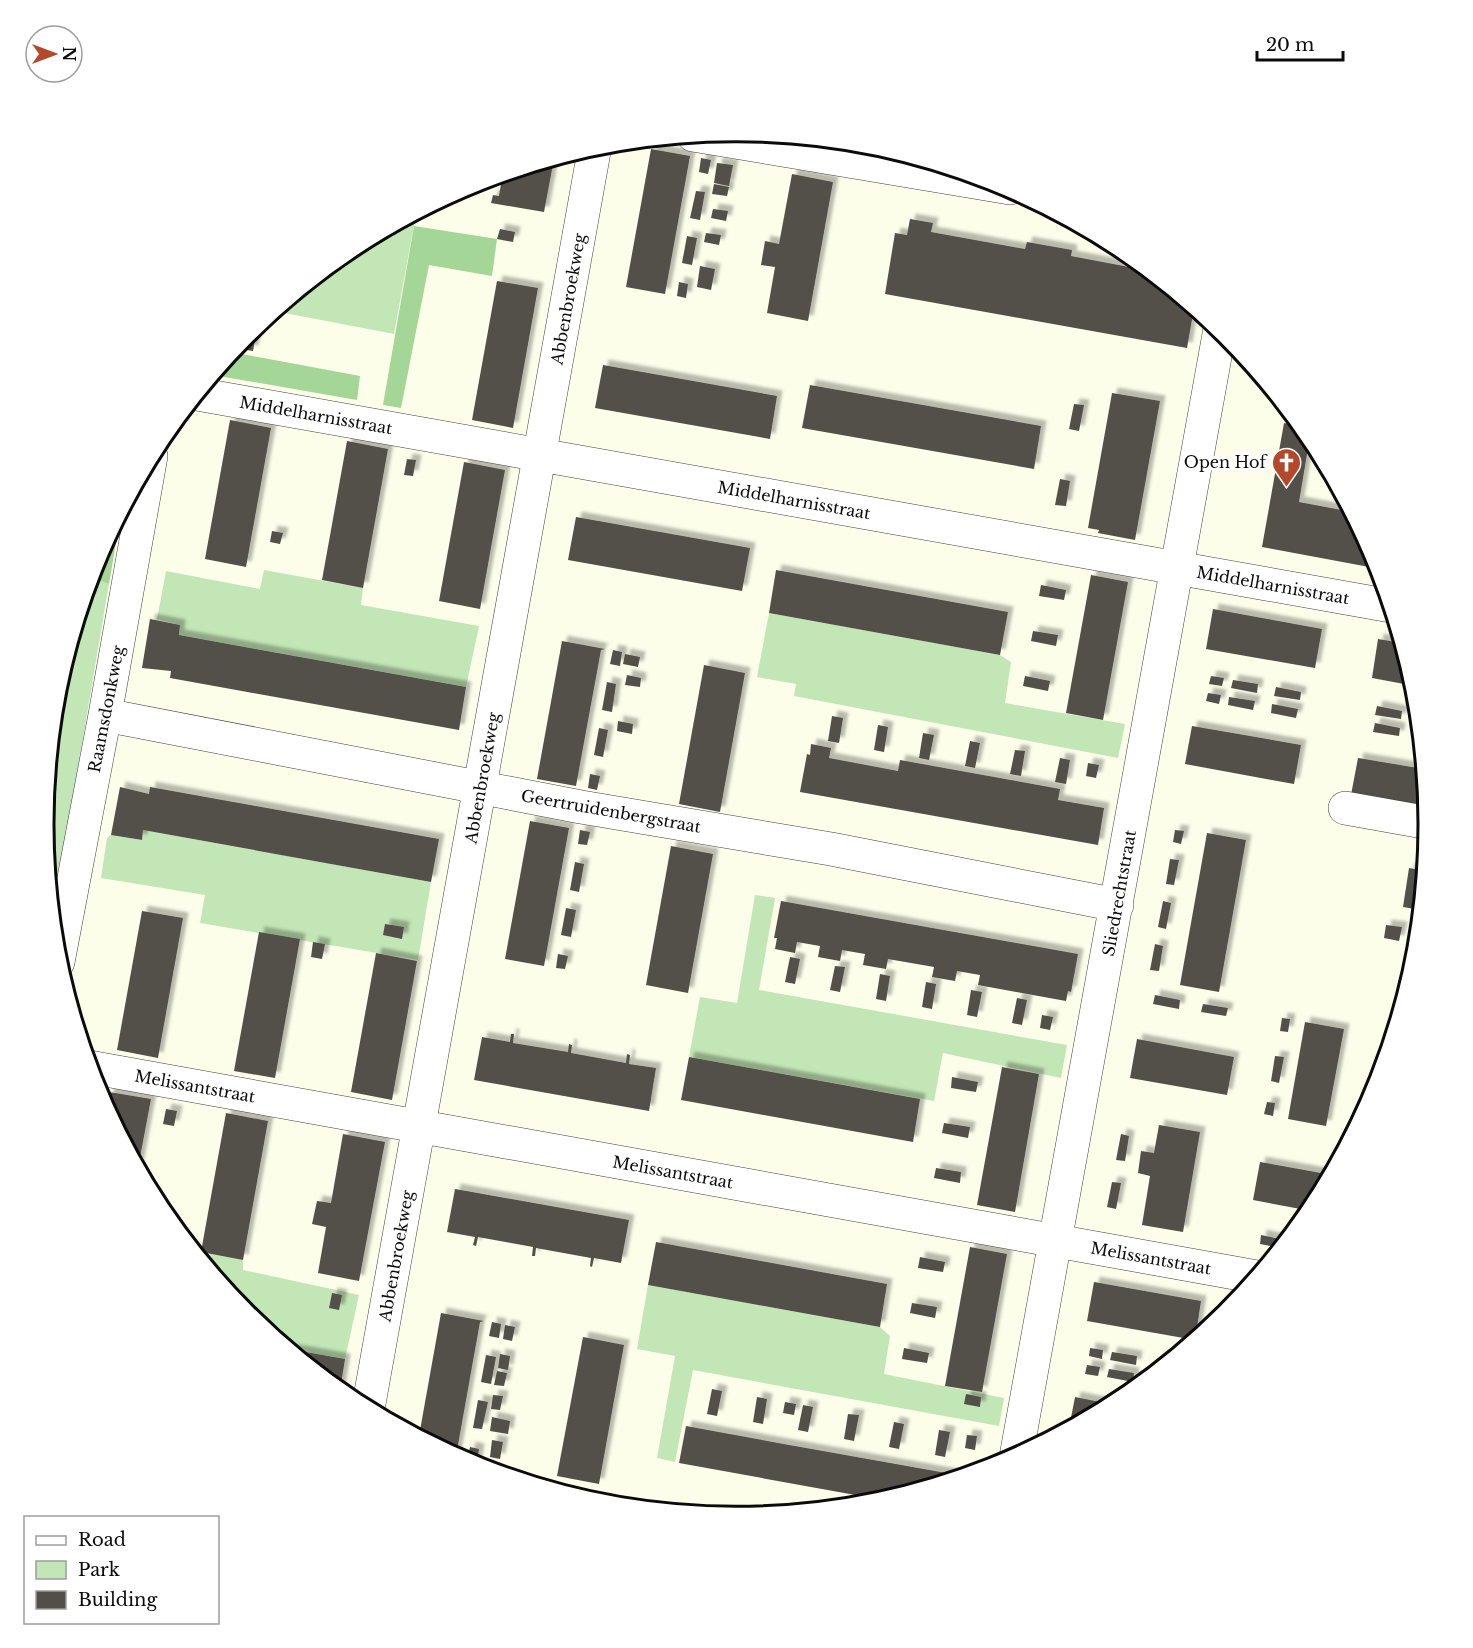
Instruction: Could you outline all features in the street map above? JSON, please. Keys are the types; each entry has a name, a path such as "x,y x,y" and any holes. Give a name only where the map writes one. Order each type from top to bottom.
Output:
{"street":[{"path":"735,142 961,180"},
{"name":"Abbenbroekweg","path":"370,1399 593,157"},
{"name":"Sliedrechtstraat","path":"1018,1445 1218,340"},
{"name":"Middelharnisstraat","path":"206,395 1383,605"},
{"name":"Raamsdonkweg","path":"63,934 147,480"},
{"name":"Geertruidenbergstraat","path":"105,715 581,807 843,851 1117,904"},
{"path":"1345,808 1419,821"},
{"name":"Melissantstraat","path":"100,1069 1249,1275"}],"green space":[{"path":"414,223 394,334 284,313 357,257"},
{"path":"414,226 497,239 492,276 429,265 401,408 383,405"},
{"path":"242,354 360,376 357,400 221,376"},
{"path":"117,539 109,584 99,581"},
{"path":"264,570 363,588 361,605 479,626 466,687 179,635 180,625 157,619 166,571 260,589"},
{"path":"99,581 109,584 57,890 54,824 55,779 67,691 77,647"},
{"path":"769,613 1000,655 1011,662 1005,703 1125,724 1118,758 794,696 796,684 757,677"},
{"path":"143,830 431,882 418,960 200,923 205,895 101,878 107,838 111,835 141,840"},
{"path":"755,895 775,898 759,990 1067,1045 1061,1078 943,1053 934,1101 689,1057 700,997 737,1003"},
{"path":"206,1253 243,1260 243,1270 359,1295 345,1359 304,1352 254,1307"},
{"path":"648,1285 880,1327 890,1336 884,1374 1004,1398 999,1426 693,1370 675,1462 657,1458 675,1356 637,1349"}],"building":[{"path":"651,149 690,156 665,294 626,287"},
{"path":"701,158 711,160 708,174 699,172"},
{"path":"717,163 733,165 729,186 714,183"},
{"path":"552,167 544,212 491,203 493,195 499,196 501,184"},
{"path":"792,174 833,182 808,321 767,313 775,267 761,265 765,241 779,244"},
{"path":"714,184 729,187 727,196 712,194"},
{"path":"696,191 705,192 700,220 690,218"},
{"path":"713,209 728,211 726,221 711,218"},
{"path":"910,219 933,223 931,232 1025,249 1027,242 1072,250 1071,256 1130,267 1193,316 1187,348 885,294 895,233 907,235"},
{"path":"500,229 515,232 513,242 497,239"},
{"path":"706,233 721,235 719,245 704,242"},
{"path":"687,236 697,238 692,265 682,263"},
{"path":"700,266 715,269 711,290 697,287"},
{"path":"497,281 538,288 513,428 472,420"},
{"path":"679,282 688,284 686,298 677,296"},
{"path":"255,340 253,351 246,350"},
{"path":"603,365 777,396 770,439 595,408"},
{"path":"810,385 1041,426 1034,469 802,428"},
{"path":"1112,393 1160,401 1135,540 1098,533 1099,530 1088,528"},
{"path":"1074,404 1084,405 1079,431 1069,429"},
{"path":"230,420 271,428 246,567 205,559"},
{"name":"Open Hof","path":"1284,423 1289,424 1308,451 1299,502 1343,510 1368,567 1262,547"},
{"path":"347,441 388,449 363,588 322,580"},
{"path":"407,459 416,460 413,476 404,475"},
{"path":"464,462 505,470 480,609 439,601"},
{"path":"1060,479 1070,481 1066,506 1055,505"},
{"path":"576,517 750,548 742,591 568,560"},
{"path":"272,531 283,533 280,544 270,542"},
{"path":"776,570 1008,612 1000,655 769,613"},
{"path":"1091,575 1128,582 1103,720 1066,713"},
{"path":"1041,585 1066,590 1064,600 1039,596"},
{"path":"1213,609 1322,629 1315,668 1206,649"},
{"path":"150,619 180,625 179,635 466,687 459,730 170,678 171,671 142,668"},
{"path":"1033,631 1058,635 1056,646 1031,641"},
{"path":"1378,639 1394,642 1404,684 1372,678"},
{"path":"562,641 605,649 601,650 576,786 537,779"},
{"path":"613,650 622,652 620,666 610,664"},
{"path":"625,654 640,657 638,667 623,664"},
{"path":"704,665 745,673 720,812 679,804"},
{"path":"627,675 641,678 640,687 625,685"},
{"path":"1025,676 1050,681 1048,691 1023,686"},
{"path":"1211,676 1224,678 1222,686 1209,684"},
{"path":"1233,680 1258,684 1257,693 1231,688"},
{"path":"607,682 616,684 612,712 602,710"},
{"path":"1276,687 1301,692 1300,700 1274,696"},
{"path":"1208,693 1221,695 1219,704 1206,701"},
{"path":"1229,697 1255,701 1253,710 1228,705"},
{"path":"1272,704 1298,709 1296,718 1271,713"},
{"path":"1377,706 1402,711 1401,719 1375,715"},
{"path":"832,716 843,718 839,743 828,741"},
{"path":"618,721 633,724 632,734 617,731"},
{"path":"1375,723 1400,728 1399,736 1373,732"},
{"path":"878,725 888,727 884,752 874,750"},
{"path":"1192,726 1301,745 1294,784 1185,764"},
{"path":"599,728 608,730 603,757 594,755"},
{"path":"923,733 934,735 929,760 919,758"},
{"path":"970,741 980,743 975,768 965,766"},
{"path":"811,744 831,748 829,758 898,771 900,760 1060,789 1058,800 1104,808 1098,845 800,792"},
{"path":"1015,750 1025,751 1021,776 1010,774"},
{"path":"1060,758 1070,760 1066,784 1055,782"},
{"path":"1358,758 1417,768 1419,807 1351,795"},
{"path":"1088,763 1099,765 1096,778 1086,776"},
{"path":"590,774 600,776 597,790 588,788"},
{"path":"120,787 149,794 150,787 439,839 431,882 143,830 142,840 111,835"},
{"path":"530,821 569,828 544,966 505,959"},
{"path":"580,830 590,832 587,845 578,844"},
{"path":"1175,830 1184,831 1181,844 1173,842"},
{"path":"1207,833 1246,840 1219,992 1180,985"},
{"path":"671,846 713,854 688,993 646,985"},
{"path":"1170,859 1179,860 1174,885 1166,884"},
{"path":"575,862 584,864 579,892 570,890"},
{"path":"1409,868 1418,870 1413,909 1403,907"},
{"path":"781,901 1078,954 1071,992 1068,991 1066,1001 978,985 980,975 957,971 955,981 932,977 934,967 888,959 886,969 863,965 865,954 842,950 840,961 818,957 820,946 797,942 795,953 775,949 777,938 774,938"},
{"path":"1163,901 1171,903 1166,929 1158,927"},
{"path":"566,908 576,910 571,937 561,935"},
{"path":"142,911 183,918 158,1058 117,1050"},
{"path":"385,924 404,927 402,939 383,935"},
{"path":"1386,925 1402,927 1399,941 1384,938"},
{"path":"259,932 300,939 275,1078 234,1071"},
{"path":"313,942 325,944 322,959 311,957"},
{"path":"1155,944 1163,946 1159,971 1150,970"},
{"path":"376,953 417,961 392,1100 351,1092"},
{"path":"558,954 568,956 565,969 556,968"},
{"path":"790,957 800,959 795,984 785,982"},
{"path":"835,966 845,967 840,992 830,990"},
{"path":"880,974 890,976 886,1001 876,999"},
{"path":"926,982 936,984 932,1009 922,1007"},
{"path":"971,990 982,992 977,1017 967,1015"},
{"path":"1155,995 1180,1000 1179,1009 1153,1004"},
{"path":"1017,998 1027,1000 1022,1025 1012,1023"},
{"path":"1203,1004 1228,1008 1226,1016 1201,1012"},
{"path":"1042,1015 1053,1017 1050,1030 1040,1028"},
{"path":"1282,1018 1290,1019 1288,1032 1280,1031"},
{"path":"1305,1022 1344,1029 1326,1126 1288,1119"},
{"path":"511,1034 514,1034 513,1043 568,1052 569,1044 572,1045 571,1053 626,1063 627,1054 630,1055 629,1064 656,1068 649,1111 474,1080 482,1037 510,1042"},
{"path":"1137,1039 1234,1057 1227,1095 1130,1078"},
{"path":"1275,1056 1284,1057 1279,1083 1271,1081"},
{"path":"689,1057 920,1099 913,1142 681,1100"},
{"path":"1002,1067 1039,1074 1015,1212 977,1205"},
{"path":"952,1077 978,1082 976,1092 951,1088"},
{"path":"109,1092 151,1099 140,1156"},
{"path":"1267,1102 1275,1103 1273,1116 1264,1114"},
{"path":"166,1109 177,1111 174,1126 163,1124"},
{"path":"226,1113 268,1121 243,1260 206,1253 202,1248"},
{"path":"944,1123 970,1127 968,1138 942,1133"},
{"path":"1159,1125 1200,1132 1183,1232 1142,1225 1150,1176 1138,1173 1141,1151 1154,1153"},
{"path":"343,1134 385,1142 359,1281 318,1273 326,1227 312,1224 317,1201 331,1203"},
{"path":"1121,1134 1129,1136 1125,1161 1116,1160"},
{"path":"1260,1162 1323,1173 1300,1209 1253,1200"},
{"path":"936,1168 961,1172 960,1183 934,1178"},
{"path":"1112,1182 1121,1183 1116,1209 1107,1207"},
{"path":"455,1189 629,1220 621,1263 594,1258 592,1267 590,1266 591,1258 536,1248 535,1256 532,1256 533,1247 478,1237 476,1246 473,1245 475,1237 447,1232"},
{"path":"1261,1235 1278,1238 1272,1246 1260,1244"},
{"path":"656,1242 887,1284 880,1327 648,1285"},
{"path":"970,1247 1007,1254 982,1392 945,1386"},
{"path":"920,1257 945,1262 943,1272 918,1268"},
{"path":"1094,1282 1201,1301 1197,1328 1185,1338 1087,1321"},
{"path":"332,1293 342,1295 339,1310 329,1308"},
{"path":"912,1303 937,1307 935,1318 910,1313"},
{"path":"441,1313 484,1321 480,1322 458,1447 420,1428"},
{"path":"492,1322 501,1324 499,1338 489,1336"},
{"path":"505,1325 515,1327 512,1341 503,1339"},
{"path":"583,1337 624,1345 599,1484 557,1476"},
{"path":"904,1348 929,1353 927,1363 902,1359"},
{"path":"1090,1348 1103,1350 1102,1359 1089,1356"},
{"path":"304,1352 345,1359 342,1380"},
{"path":"1112,1352 1137,1356 1136,1365 1110,1360"},
{"path":"500,1354 510,1356 508,1370 498,1368"},
{"path":"486,1355 496,1357 491,1384 481,1382"},
{"path":"1087,1365 1100,1367 1098,1376 1085,1374"},
{"path":"1109,1369 1134,1373 1133,1378 1129,1381 1107,1377"},
{"path":"497,1371 507,1373 504,1386 494,1385"},
{"path":"712,1389 722,1391 717,1416 707,1414"},
{"path":"966,1394 981,1397 980,1407 964,1404"},
{"path":"493,1395 503,1396 500,1410 491,1409"},
{"path":"757,1397 767,1399 763,1424 753,1422"},
{"path":"1075,1397 1099,1402 1078,1415 1071,1419"},
{"path":"478,1400 488,1402 482,1429 473,1428"},
{"path":"785,1402 796,1404 794,1415 783,1413"},
{"path":"803,1405 813,1407 808,1432 798,1430"},
{"path":"848,1414 859,1415 854,1441 844,1439"},
{"path":"492,1417 510,1421 508,1434 490,1431"},
{"path":"894,1422 904,1424 899,1449 889,1447"},
{"path":"686,1426 946,1473 857,1495 679,1463"},
{"path":"939,1430 950,1432 945,1457 935,1455"},
{"path":"967,1435 977,1436 975,1450 965,1448"},
{"path":"492,1440 503,1442 500,1459 490,1457"},
{"path":"470,1447 479,1449 478,1456 469,1452"}],"place":[{"name":"Open Hof","path":"1287,488"}]}
